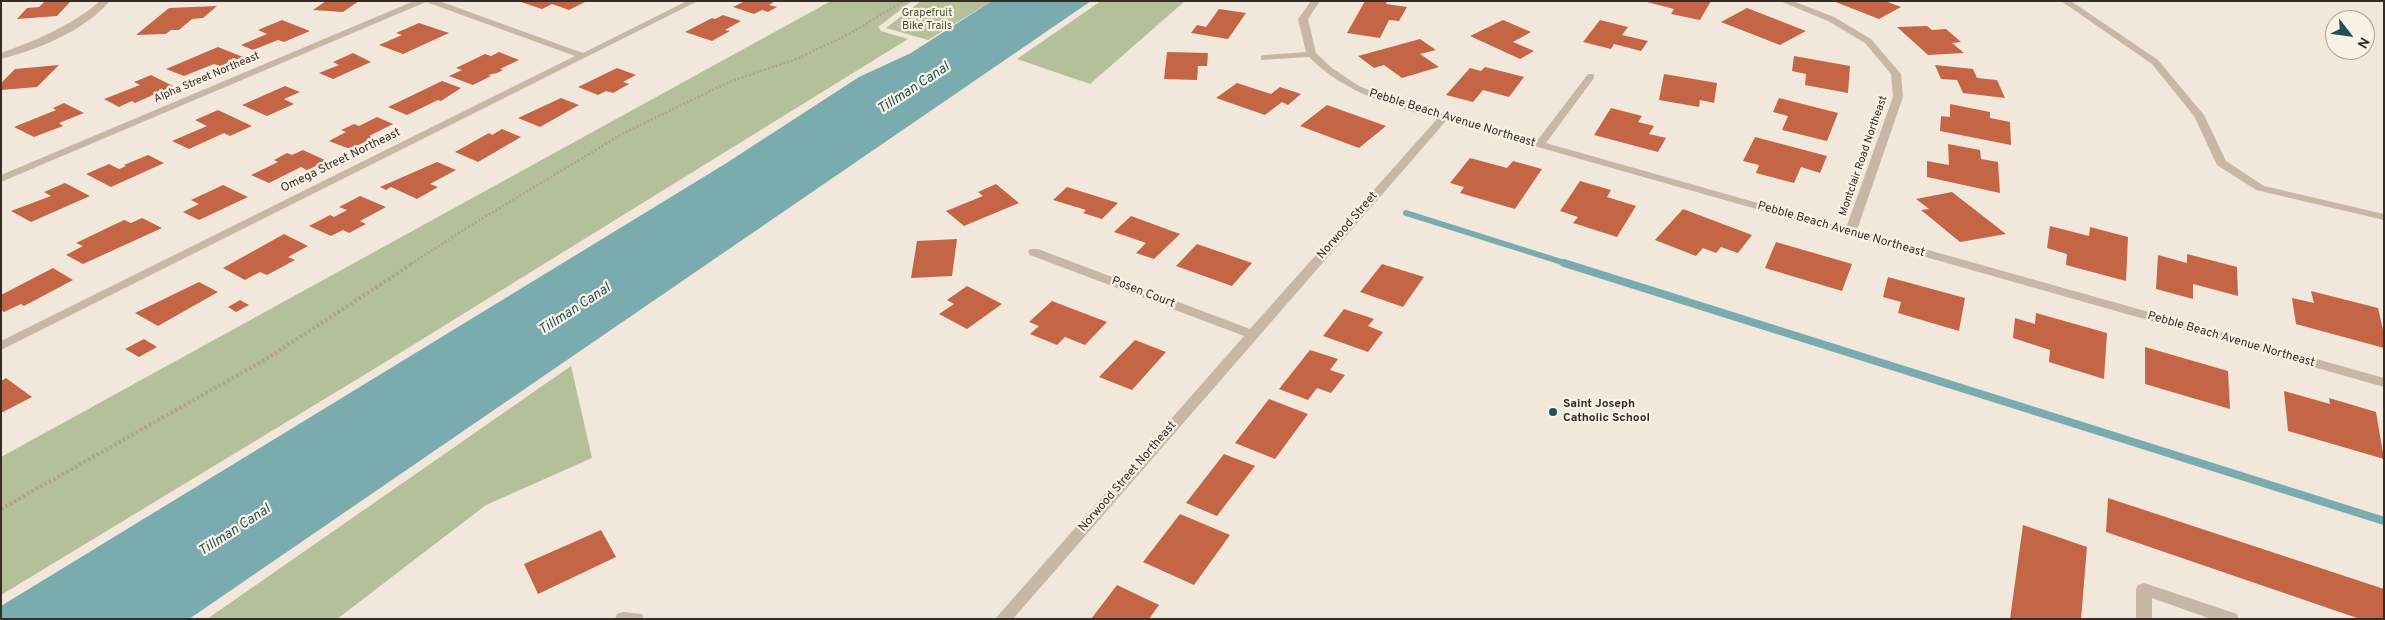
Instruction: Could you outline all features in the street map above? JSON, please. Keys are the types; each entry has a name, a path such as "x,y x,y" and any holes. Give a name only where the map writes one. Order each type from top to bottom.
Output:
{"street":[{"path":"1,56 66,31 89,17 106,1"},
{"name":"Alpha Street Northeast","path":"7,176 422,1"},
{"path":"430,1 584,56"},
{"name":"Omega Street Northeast","path":"1,346 694,1"},
{"path":"1264,58 1311,54 1303,19 1316,1"},
{"name":"Montclair Road Northeast","path":"1784,1 1831,18 1868,41 1896,74 1898,97 1850,233"},
{"path":"2065,1 2155,62 2199,115 2221,163 2260,188 2384,217"},
{"name":"Pebble Beach Avenue Northeast","path":"1311,54 1330,73 1355,89 1388,102 2384,383"},
{"path":"1539,144 1590,76"},
{"name":"Norwood Street","path":"1253,335 1443,118"},
{"path":"1,168 7,176"},
{"name":"Posen Court","path":"1034,252 1253,335"},
{"name":"Norwood Street Northeast","path":"1003,619 1253,335"},
{"path":"2144,619 2144,589 2230,619"},
{"path":"623,619 636,619"}],"path":[{"path":"1,509 268,358 468,227 622,134 729,82 802,56 851,34 904,1"}],"green space":[{"path":"831,1 912,1 878,27 881,31 908,39 374,369 1,595 1,457"},
{"name":"Grapefruit Bike Trails","path":"921,1 992,1 928,40 886,28"},
{"path":"1101,1 1185,1 1090,84 1017,59"},
{"path":"571,366 592,458 486,505 337,619 207,619"}],"water":[{"name":"Tillman Canal","path":"992,1 1091,1 189,619 1,619 1,606 725,164 859,77 911,53"}],"building":[{"path":"71,1 57,16 17,19 27,8 39,7 44,2"},
{"path":"326,1 359,1 343,12 313,10"},
{"path":"587,1 569,10 552,4 542,9 521,2"},
{"path":"745,1 775,1 769,5 777,7 768,12 762,10 754,14 733,7"},
{"path":"1365,1 1387,1 1386,4 1407,7 1399,21 1389,20 1380,38 1347,33"},
{"path":"1643,1 1711,1 1700,20 1671,14 1674,9"},
{"path":"1833,1 1885,1 1901,7 1879,19"},
{"path":"217,6 203,18 192,19 179,30 171,30 166,34 136,35 169,8"},
{"path":"1747,8 1806,31 1780,45 1721,22"},
{"path":"1219,9 1246,13 1228,39 1191,33 1197,25 1206,27"},
{"path":"723,15 741,21 725,30 730,31 712,41 685,32 712,18 715,19"},
{"path":"282,20 310,31 284,42 278,40 253,50 241,45 267,34 258,30"},
{"path":"1503,20 1531,32 1513,42 1534,51 1520,59 1470,36"},
{"path":"1600,20 1628,27 1622,35 1648,41 1641,51 1614,44 1611,49 1583,42"},
{"path":"419,23 449,33 403,54 379,45 402,35 396,33"},
{"path":"1927,26 1932,30 1946,29 1961,42 1952,43 1964,53 1928,55 1897,27"},
{"path":"1420,39 1436,50 1420,54 1439,67 1402,78 1384,65 1374,68 1358,56"},
{"path":"218,47 243,57 220,66 214,64 184,76 166,69"},
{"path":"499,52 519,60 500,69 503,70 497,73 488,75 491,76 473,85 449,76 462,70 456,68 485,54 491,56"},
{"path":"1167,52 1208,53 1207,66 1198,66 1197,80 1164,79"},
{"path":"353,53 371,62 333,79 319,73 339,65 333,62"},
{"path":"1794,56 1850,66 1848,93 1805,85 1806,74 1792,71"},
{"path":"59,65 37,87 1,90 1,83 15,69"},
{"path":"1935,65 1973,69 1977,78 1997,80 2005,98 1963,93 1957,80 1941,79"},
{"path":"1485,67 1524,77 1509,97 1483,90 1473,102 1446,95 1470,68 1481,71"},
{"path":"617,68 636,75 623,82 629,84 613,93 606,91 598,95 578,87"},
{"path":"1664,74 1717,83 1714,103 1700,100 1699,107 1659,100"},
{"path":"151,75 173,86 135,103 132,101 119,107 104,99 140,85 134,82"},
{"path":"442,81 461,88 441,101 438,100 407,115 388,107"},
{"path":"1237,83 1271,94 1280,87 1301,94 1288,105 1282,102 1265,115 1216,98"},
{"path":"285,86 300,92 284,99 294,104 267,116 242,105"},
{"path":"561,98 579,105 540,127 518,118"},
{"path":"1779,98 1838,113 1827,141 1782,130 1788,116 1773,112"},
{"path":"64,103 84,113 59,123 63,126 34,137 14,127 56,110 53,108"},
{"path":"1950,104 1990,112 1990,118 2010,122 2011,145 1940,131 1941,116 1950,117"},
{"path":"1327,105 1386,126 1359,148 1300,126"},
{"path":"1611,108 1642,116 1638,122 1654,126 1649,134 1666,138 1658,152 1594,135"},
{"path":"218,110 252,126 230,136 224,133 189,149 172,141 207,126 195,120"},
{"path":"377,117 393,124 369,136 373,138 350,149 329,141 346,132 341,130 354,124 359,126"},
{"path":"502,129 521,137 478,162 455,152 489,133 492,135"},
{"path":"1755,137 1827,156 1820,173 1801,167 1794,183 1756,173 1759,165 1743,161"},
{"path":"1948,144 1980,150 1981,159 1998,162 2000,193 1927,177 1927,161 1949,165"},
{"path":"303,150 327,161 307,170 301,167 269,183 251,175 278,162 274,160 287,153 292,155"},
{"path":"148,155 164,163 111,187 86,174 109,164 119,169"},
{"path":"1470,158 1507,168 1513,161 1542,169 1515,209 1460,193 1464,187 1450,183"},
{"path":"437,162 456,170 430,184 438,187 417,199 391,187 386,190 380,187"},
{"path":"1580,181 1611,190 1607,197 1636,206 1617,237 1573,223 1578,217 1560,211"},
{"path":"65,183 90,196 31,222 11,211 51,196 44,192"},
{"path":"996,184 1019,203 964,226 946,211 983,196 978,192"},
{"path":"223,185 248,197 199,220 183,212 199,204 191,200"},
{"path":"1067,187 1118,203 1102,219 1083,213 1086,210 1053,200"},
{"path":"1952,192 2006,234 1960,242 1921,210 1929,209 1916,199"},
{"path":"360,196 386,207 360,221 366,224 349,233 343,230 331,236 309,226 330,215 334,217 347,210 339,207"},
{"path":"1683,209 1752,235 1738,253 1721,247 1716,253 1703,248 1696,256 1655,240"},
{"path":"1131,216 1180,234 1154,259 1136,253 1146,243 1114,232"},
{"path":"142,218 162,228 83,264 66,255 83,246 76,243 124,220 131,223"},
{"path":"2050,226 2089,236 2090,227 2128,237 2126,281 2066,265 2067,254 2047,248"},
{"path":"284,234 308,246 288,257 295,260 267,275 260,272 245,280 223,268"},
{"path":"957,239 952,276 911,278 917,241"},
{"path":"1776,242 1852,264 1842,291 1765,268"},
{"path":"1197,244 1252,263 1232,286 1176,266"},
{"path":"2187,254 2237,267 2238,296 2193,284 2193,299 2156,289 2158,255 2187,263"},
{"path":"1382,264 1424,277 1403,307 1360,292"},
{"path":"53,268 73,280 24,306 21,304 4,312 1,310 1,295"},
{"path":"1888,277 1965,298 1959,331 1898,313 1901,302 1883,297"},
{"path":"199,282 218,292 158,326 135,313"},
{"path":"967,286 1002,304 967,329 939,314 954,304 947,300"},
{"path":"2311,291 2378,308 2384,334 2384,348 2296,324 2292,298 2314,303"},
{"path":"240,300 249,305 236,312 228,307"},
{"path":"1052,301 1107,322 1085,345 1065,337 1057,345 1030,334 1039,326 1029,322"},
{"path":"1344,309 1374,319 1368,326 1383,332 1368,352 1323,336"},
{"path":"2036,313 2107,333 2104,379 2049,362 2050,350 2013,338 2015,318 2035,324"},
{"path":"144,339 157,347 139,357 125,349"},
{"path":"1135,340 1166,352 1132,390 1099,377"},
{"path":"2145,347 2228,371 2230,409 2145,384"},
{"path":"1310,350 1338,359 1330,370 1345,375 1331,393 1317,388 1308,400 1279,389"},
{"path":"6,378 32,397 1,413 1,381"},
{"path":"2284,391 2330,404 2329,398 2376,412 2384,459 2288,431"},
{"path":"1269,399 1308,414 1275,459 1235,443"},
{"path":"1224,454 1255,466 1217,516 1186,503"},
{"path":"2108,498 2384,589 2384,619 2360,619 2106,532"},
{"path":"1180,514 1230,535 1194,585 1143,562"},
{"path":"2023,525 2087,547 2081,619 2010,619"},
{"path":"601,530 616,557 538,594 524,564"},
{"path":"1117,585 1159,605 1149,619 1091,619"}],"waterway":[{"path":"1406,213 1568,264"},
{"path":"1564,263 2384,521"}],"place":[{"name":"Saint Joseph Catholic School","path":"1553,412"}]}
